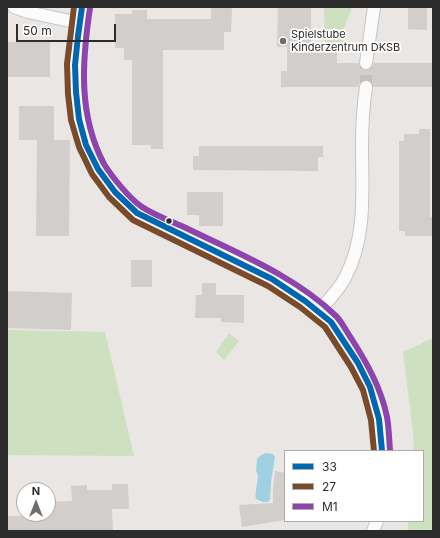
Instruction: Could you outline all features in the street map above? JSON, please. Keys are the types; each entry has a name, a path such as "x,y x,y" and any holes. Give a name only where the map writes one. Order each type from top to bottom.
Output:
{"street":[{"path":"14,7 41,16 79,23"},
{"path":"82,7 76,50 76,104 86,144 92,160 101,176 112,191 137,213 272,279 318,311 331,322 358,363 370,387 378,415 382,450"},
{"path":"366,63 374,7"},
{"path":"318,311 333,296 344,279 353,260 357,246 363,210 362,144 366,87"}],"green space":[{"path":"324,7 352,7 343,31 344,46 325,45"},
{"path":"7,330 105,332 134,456 7,455"},
{"path":"229,333 239,341 224,360 216,352"},
{"path":"433,338 433,531 408,531 408,522 424,522 424,450 413,450 414,441 403,352"}],"water":[{"path":"266,453 273,454 275,457 270,499 268,502 263,502 256,499 258,476 256,471 257,459"}],"building":[{"path":"211,7 232,7 231,32 224,32 224,50 163,50 163,149 151,149 151,145 132,145 132,60 124,60 124,48 115,48 115,14 132,14 132,10 147,10 147,19 211,19"},
{"path":"278,7 311,7 311,47 337,47 337,63 359,63 361,69 365,70 372,68 374,63 433,63 433,87 373,87 371,81 367,80 360,82 358,87 281,87 281,71 287,71 287,47 277,47"},
{"path":"408,7 427,7 427,30 408,29"},
{"path":"7,42 50,42 50,77 7,77"},
{"path":"19,106 54,106 54,140 70,140 69,236 36,236 37,140 19,140"},
{"path":"419,129 430,129 430,217 433,217 433,236 405,236 405,231 399,231 399,141 404,141 404,134 419,134"},
{"path":"199,146 323,146 323,157 318,157 318,171 193,170 193,156 199,156"},
{"path":"187,192 223,192 223,226 199,226 199,215 187,215"},
{"path":"131,260 152,260 152,287 131,287"},
{"path":"202,283 216,283 216,295 244,295 244,323 221,322 221,318 195,318 196,295 202,295"},
{"path":"7,291 72,293 71,330 7,328"},
{"path":"275,471 284,473 284,520 242,527 239,505 273,503"},
{"path":"112,484 128,484 129,509 112,509 113,531 7,531 7,516 16,516 16,522 56,522 56,502 72,501 71,486 87,485 87,490 112,490"}],"tunnel":[{"path":"366,63 366,87"}],"transit line":[{"name":"27","path":"74,7 67,64 68,94 71,120 79,147 92,174 109,197 133,220 268,286 300,307 325,327 351,367 363,390 371,420 374,450"},
{"name":"33","path":"82,7 75,65 76,92 79,119 86,145 98,169 115,192 137,213 272,279 305,301 331,322 358,363 370,387 379,419 382,450"},
{"name":"M1","path":"90,8 84,68 86,107 96,145 107,169 127,193 142,207 285,277 303,289 336,316 363,357 373,376 387,417 390,450"}],"place":[{"name":"Spielstube Kinderzentrum DKSB","path":"283,41"}]}
